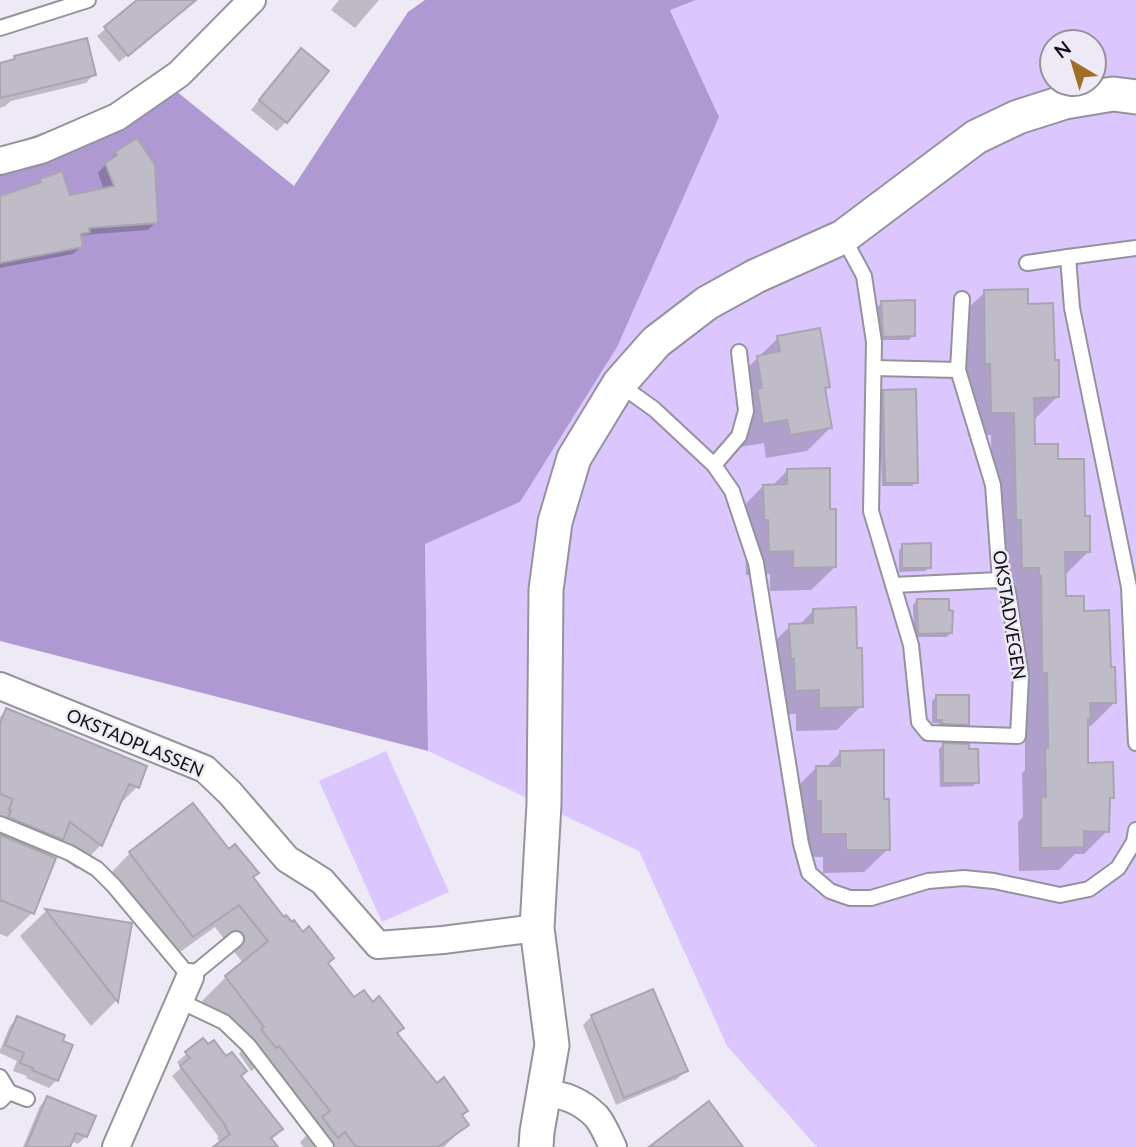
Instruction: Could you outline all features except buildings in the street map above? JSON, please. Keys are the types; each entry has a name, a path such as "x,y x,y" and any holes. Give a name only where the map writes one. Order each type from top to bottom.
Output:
{"street":[{"path":"0,161 41,150 117,117 179,74 252,0"},
{"path":"536,1147 552,1045 537,928 544,804 546,590 555,522 574,458 619,384 656,342 707,303 756,276 843,237 976,137 1018,117 1065,102 1113,94 1136,97"},
{"name":"OKSTADPLASSEN","path":"0,687 205,769 230,793 287,859 322,881 378,945 537,928"},
{"path":"117,1147 185,989"},
{"path":"544,1094 556,1094 577,1102 597,1118 613,1147"}],"lane":[{"path":"0,28 88,0"},
{"name":"OKSTADVEGEN","path":"843,237 864,276 874,342 871,511 911,645 919,722 928,733 1018,736 1021,676 1008,592 1000,580 993,485 958,370"},
{"path":"1027,263 1136,248"},
{"path":"1068,257 1072,308 1129,587 1136,743"},
{"path":"874,368 958,370 962,299"},
{"path":"714,465 739,436 746,411 739,352"},
{"path":"619,384 654,409 714,465 732,491 756,562 801,844 809,873 830,891 850,898 872,898 928,881 964,877 1060,895 1089,889 1118,868 1134,842 1136,830"},
{"path":"893,585 1000,580"},
{"path":"0,824 70,853 97,869 114,886 185,989 248,1045 326,1147"},
{"path":"185,989 236,939"},
{"path":"0,1077 5,1096 27,1099"}],"shaded area":[{"path":"425,0 696,0 670,10 719,117 617,347 520,502 425,544 428,751 0,641 0,148 171,87 294,186 408,12"},
{"path":"696,0 1136,0 1136,1147 817,1147 727,1046 639,851 428,751 425,544 520,502 719,117 670,9"},
{"path":"386,751 449,892 382,922 319,781"}]}
